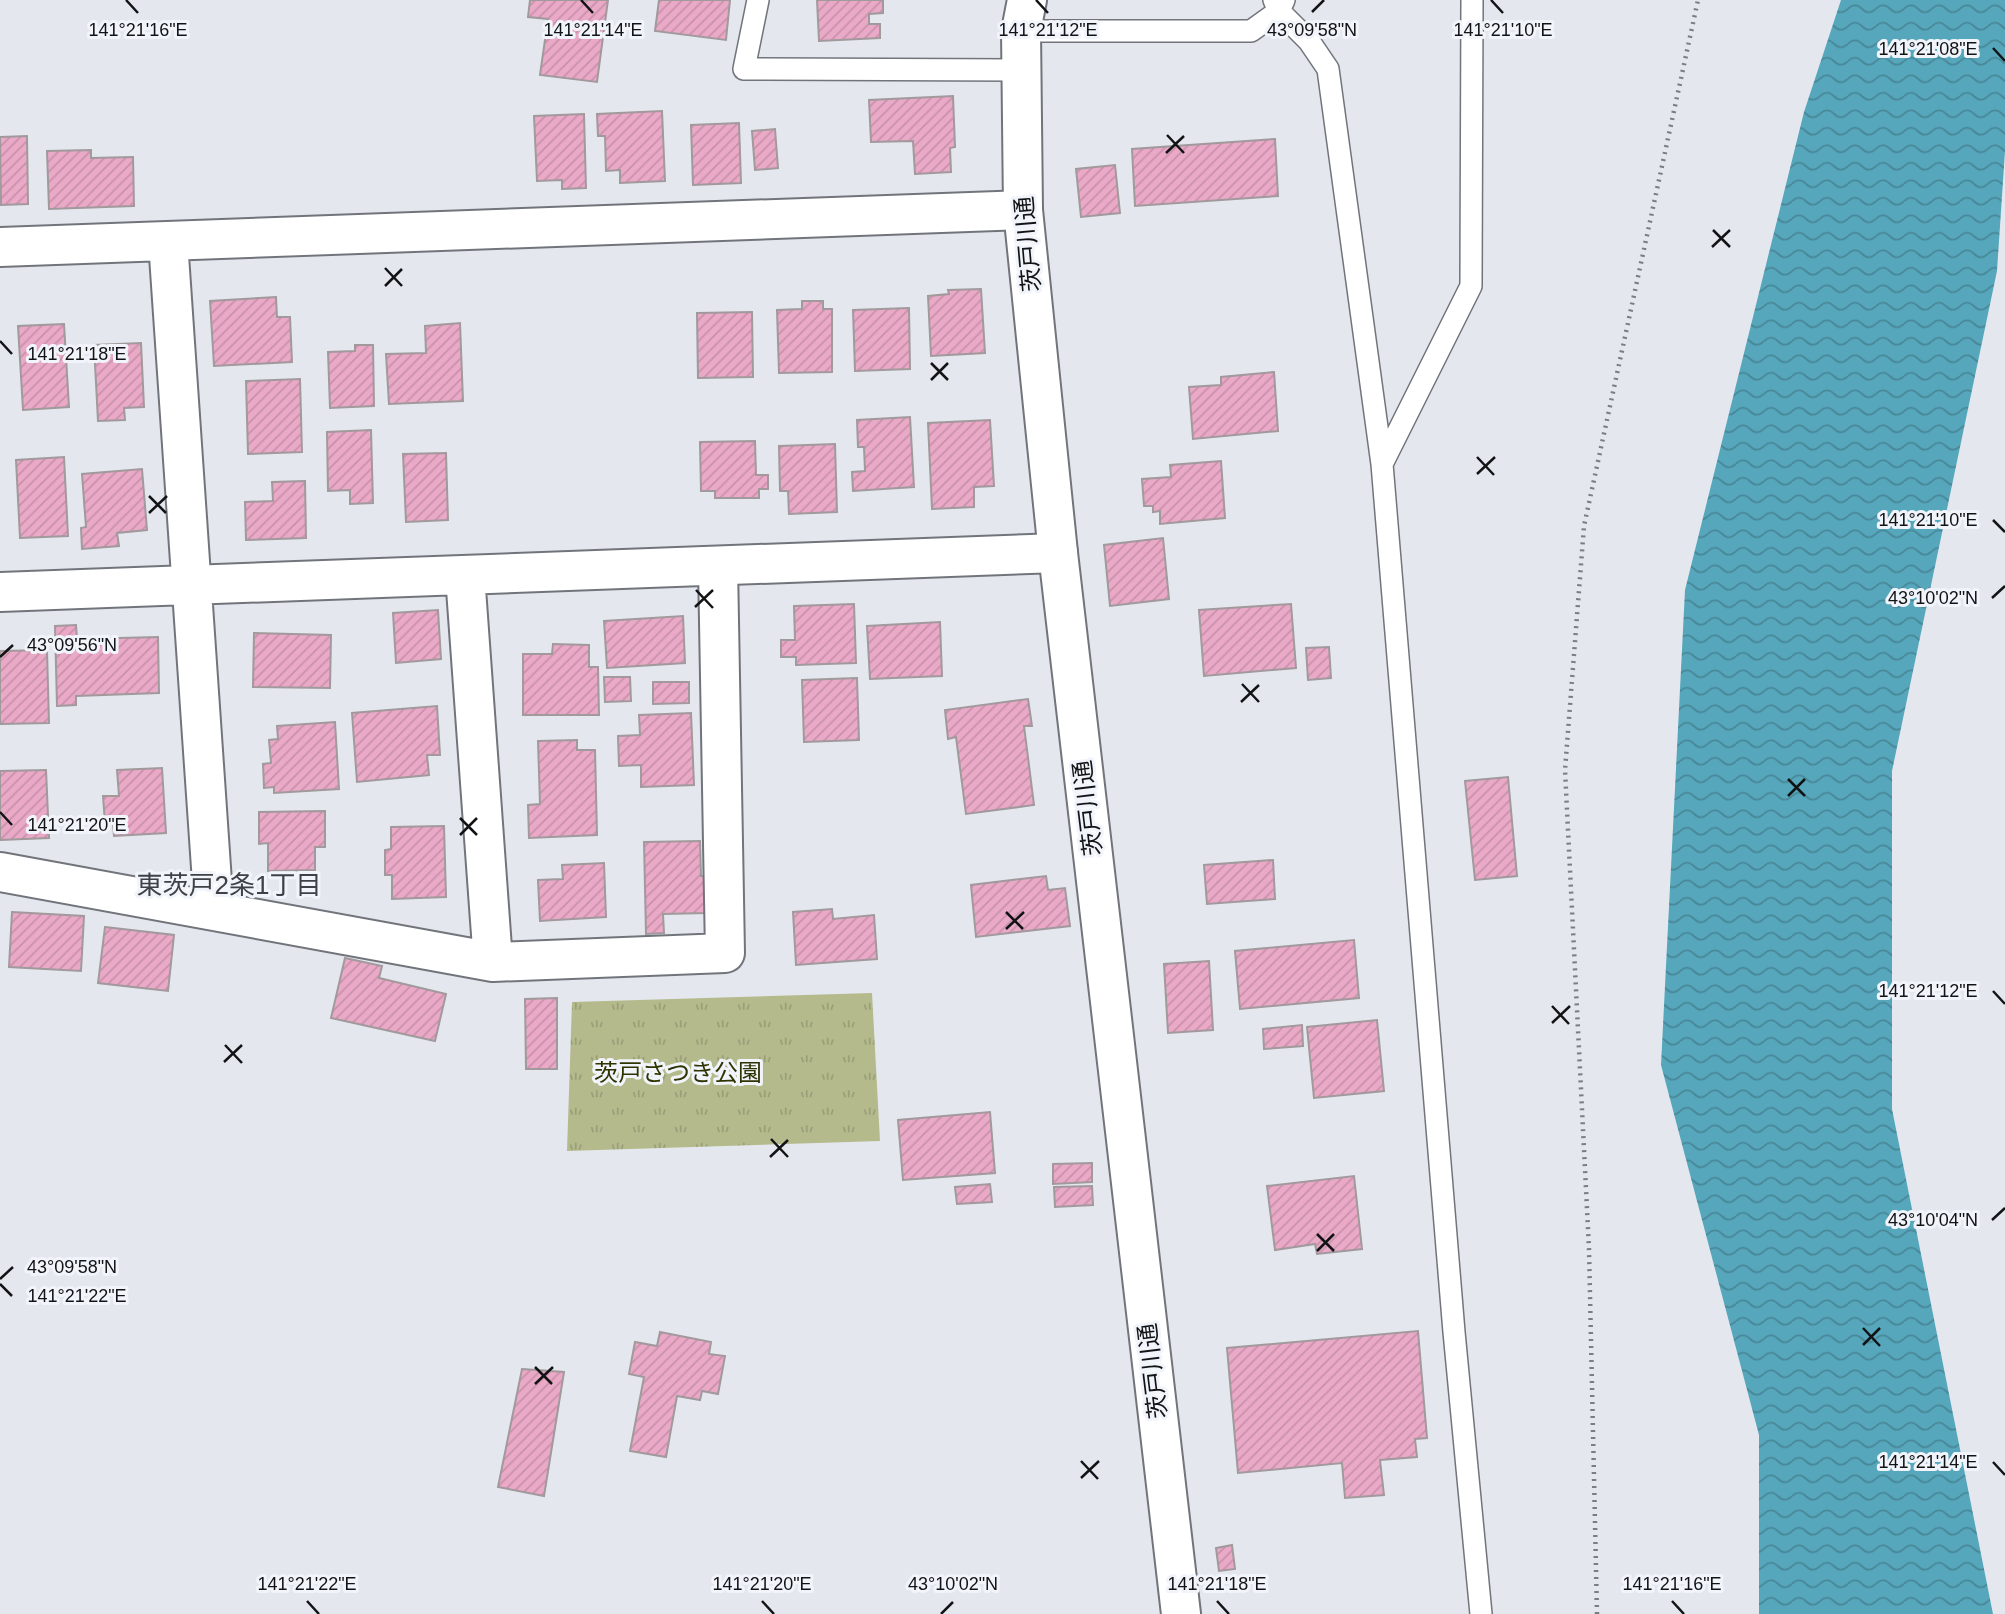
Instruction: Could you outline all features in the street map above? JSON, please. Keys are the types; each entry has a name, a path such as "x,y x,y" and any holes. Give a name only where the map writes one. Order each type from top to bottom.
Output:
{"street":[{"name":"茨戸川通","path":"1024,16 1023,210 1058,553 1181,1614"},
{"path":"0,247 1023,210"},
{"path":"167,241 214,911"},
{"path":"0,592 1058,553"},
{"path":"0,872 493,962 725,953 718,566"},
{"path":"465,575 493,962"}],"lane":[{"path":"758,0 744,69 1022,70"},
{"path":"1382,464 1471,286 1472,0"},
{"path":"1024,16 1251,31 1279,4 1328,69 1382,464 1454,1332 1481,1614"}],"path":[{"path":"1597,1614 1589,1250 1565,770 1584,526 1698,0"}],"green space":[{"name":"茨戸さつき公園","path":"872,993 880,1141 567,1151 572,1002"}],"water":[{"path":"1841,0 2005,0 2005,151 1997,271 1892,771 1892,1109 1993,1614 1759,1614 1759,1435 1661,1065 1685,590 1804,112"}],"building":[{"path":"530,0 608,0 597,82 540,75 548,19 528,17"},
{"path":"659,0 730,0 726,40 655,31"},
{"path":"817,0 883,0 883,13 869,14 869,24 880,24 880,38 819,41"},
{"path":"953,96 955,147 950,148 951,172 915,174 913,141 871,142 869,100"},
{"path":"662,111 665,181 620,183 620,170 606,171 605,136 598,136 597,114"},
{"path":"584,114 586,188 562,189 562,180 537,181 534,116"},
{"path":"739,123 741,183 693,185 691,125"},
{"path":"775,129 778,168 755,170 752,131"},
{"path":"27,136 28,204 1,205 0,137"},
{"path":"1275,139 1278,196 1135,206 1132,149"},
{"path":"91,150 91,158 133,157 134,206 49,209 47,151"},
{"path":"1115,165 1120,213 1081,217 1076,169"},
{"path":"981,289 985,353 931,356 928,296 949,294 948,290"},
{"path":"276,297 277,317 290,317 292,362 214,366 210,301"},
{"path":"802,301 823,301 823,309 832,309 832,372 779,373 777,310 802,309"},
{"path":"909,308 910,369 855,371 853,310"},
{"path":"752,312 753,377 698,378 697,313"},
{"path":"460,323 463,401 389,404 386,354 426,353 425,326"},
{"path":"64,324 69,407 23,410 18,326"},
{"path":"141,343 144,407 124,408 125,420 98,421 94,345"},
{"path":"355,345 373,345 374,406 330,408 328,352 355,351"},
{"path":"1274,372 1278,431 1193,439 1189,387 1221,385 1221,377"},
{"path":"300,379 302,452 248,454 246,381"},
{"path":"910,417 914,487 853,491 852,472 865,471 864,447 858,447 857,420"},
{"path":"990,420 994,486 974,487 974,507 932,509 928,423"},
{"path":"371,430 373,503 350,504 350,490 328,491 327,432"},
{"path":"755,441 756,475 768,475 768,489 759,489 759,498 715,498 715,491 701,491 700,442"},
{"path":"835,444 837,512 789,514 788,491 780,491 779,446"},
{"path":"446,453 448,520 406,522 403,454"},
{"path":"64,457 68,536 20,538 16,460"},
{"path":"1221,461 1225,518 1160,524 1160,511 1153,512 1153,506 1144,506 1142,479 1171,477 1170,465"},
{"path":"142,469 147,530 117,533 119,546 82,549 81,528 86,527 82,474"},
{"path":"305,481 306,538 246,540 245,502 273,501 272,482"},
{"path":"1163,538 1169,599 1110,606 1104,545"},
{"path":"854,604 856,663 796,665 796,657 781,657 781,640 795,640 794,606"},
{"path":"1291,604 1296,668 1204,676 1199,610"},
{"path":"438,610 441,659 396,663 393,613"},
{"path":"683,616 685,663 607,668 604,621"},
{"path":"940,622 942,676 870,679 867,626"},
{"path":"76,625 77,639 158,637 159,693 76,696 76,705 57,706 55,626"},
{"path":"254,633 331,635 330,688 253,687"},
{"path":"553,644 589,645 589,667 598,667 599,715 523,715 523,654 552,654"},
{"path":"1329,647 1331,678 1308,680 1306,648"},
{"path":"47,650 49,723 0,724 0,651"},
{"path":"604,677 630,677 631,701 605,702"},
{"path":"857,678 859,740 804,742 802,680"},
{"path":"653,682 689,682 689,703 653,704"},
{"path":"1028,699 1032,726 1024,726 1034,805 966,814 956,737 948,739 945,710"},
{"path":"437,706 440,755 427,755 429,775 357,782 352,713"},
{"path":"691,713 694,785 641,787 641,765 619,766 618,736 640,735 639,715"},
{"path":"335,722 339,789 274,793 274,787 264,788 263,764 271,763 269,740 278,739 277,726"},
{"path":"577,740 577,750 595,750 597,835 529,838 528,805 540,804 538,741"},
{"path":"162,768 166,833 114,836 113,823 105,823 103,796 119,796 117,770"},
{"path":"46,770 49,838 0,840 0,771"},
{"path":"1508,777 1517,876 1475,880 1465,781"},
{"path":"325,811 325,847 315,847 315,870 268,871 268,843 259,844 259,812"},
{"path":"444,826 446,897 392,899 392,875 385,875 385,850 391,849 391,827"},
{"path":"700,841 701,876 707,876 707,913 663,914 664,933 646,934 644,842"},
{"path":"1273,860 1275,899 1207,904 1204,865"},
{"path":"604,863 606,917 540,921 538,880 563,879 562,865"},
{"path":"1046,876 1048,890 1065,888 1070,926 976,937 971,885"},
{"path":"832,909 833,919 874,915 877,959 796,965 793,912"},
{"path":"12,912 84,916 81,971 9,967"},
{"path":"105,927 174,935 168,991 98,983"},
{"path":"1354,940 1359,998 1240,1009 1235,951"},
{"path":"345,958 382,966 379,978 446,994 435,1041 331,1018"},
{"path":"1209,961 1213,1030 1168,1033 1164,964"},
{"path":"557,998 557,1069 526,1069 525,999"},
{"path":"1377,1020 1384,1091 1314,1098 1307,1027"},
{"path":"1302,1025 1303,1046 1264,1049 1263,1029"},
{"path":"990,1112 995,1173 903,1180 898,1120"},
{"path":"1092,1163 1092,1182 1053,1184 1053,1164"},
{"path":"1354,1176 1362,1249 1317,1254 1315,1244 1275,1250 1267,1186"},
{"path":"990,1184 992,1202 957,1204 955,1187"},
{"path":"1092,1186 1093,1205 1055,1207 1054,1187"},
{"path":"1418,1331 1427,1438 1415,1439 1417,1457 1380,1460 1384,1495 1345,1498 1342,1463 1238,1473 1227,1348"},
{"path":"660,1332 711,1342 709,1354 725,1356 718,1394 702,1391 700,1400 677,1396 666,1457 630,1451 644,1377 629,1374 635,1342 657,1346"},
{"path":"522,1369 564,1372 544,1496 498,1487"},
{"path":"1232,1545 1235,1569 1219,1571 1216,1548"}],"district":[{"name":"東茨戸2条1丁目","path":"229,885"}]}
